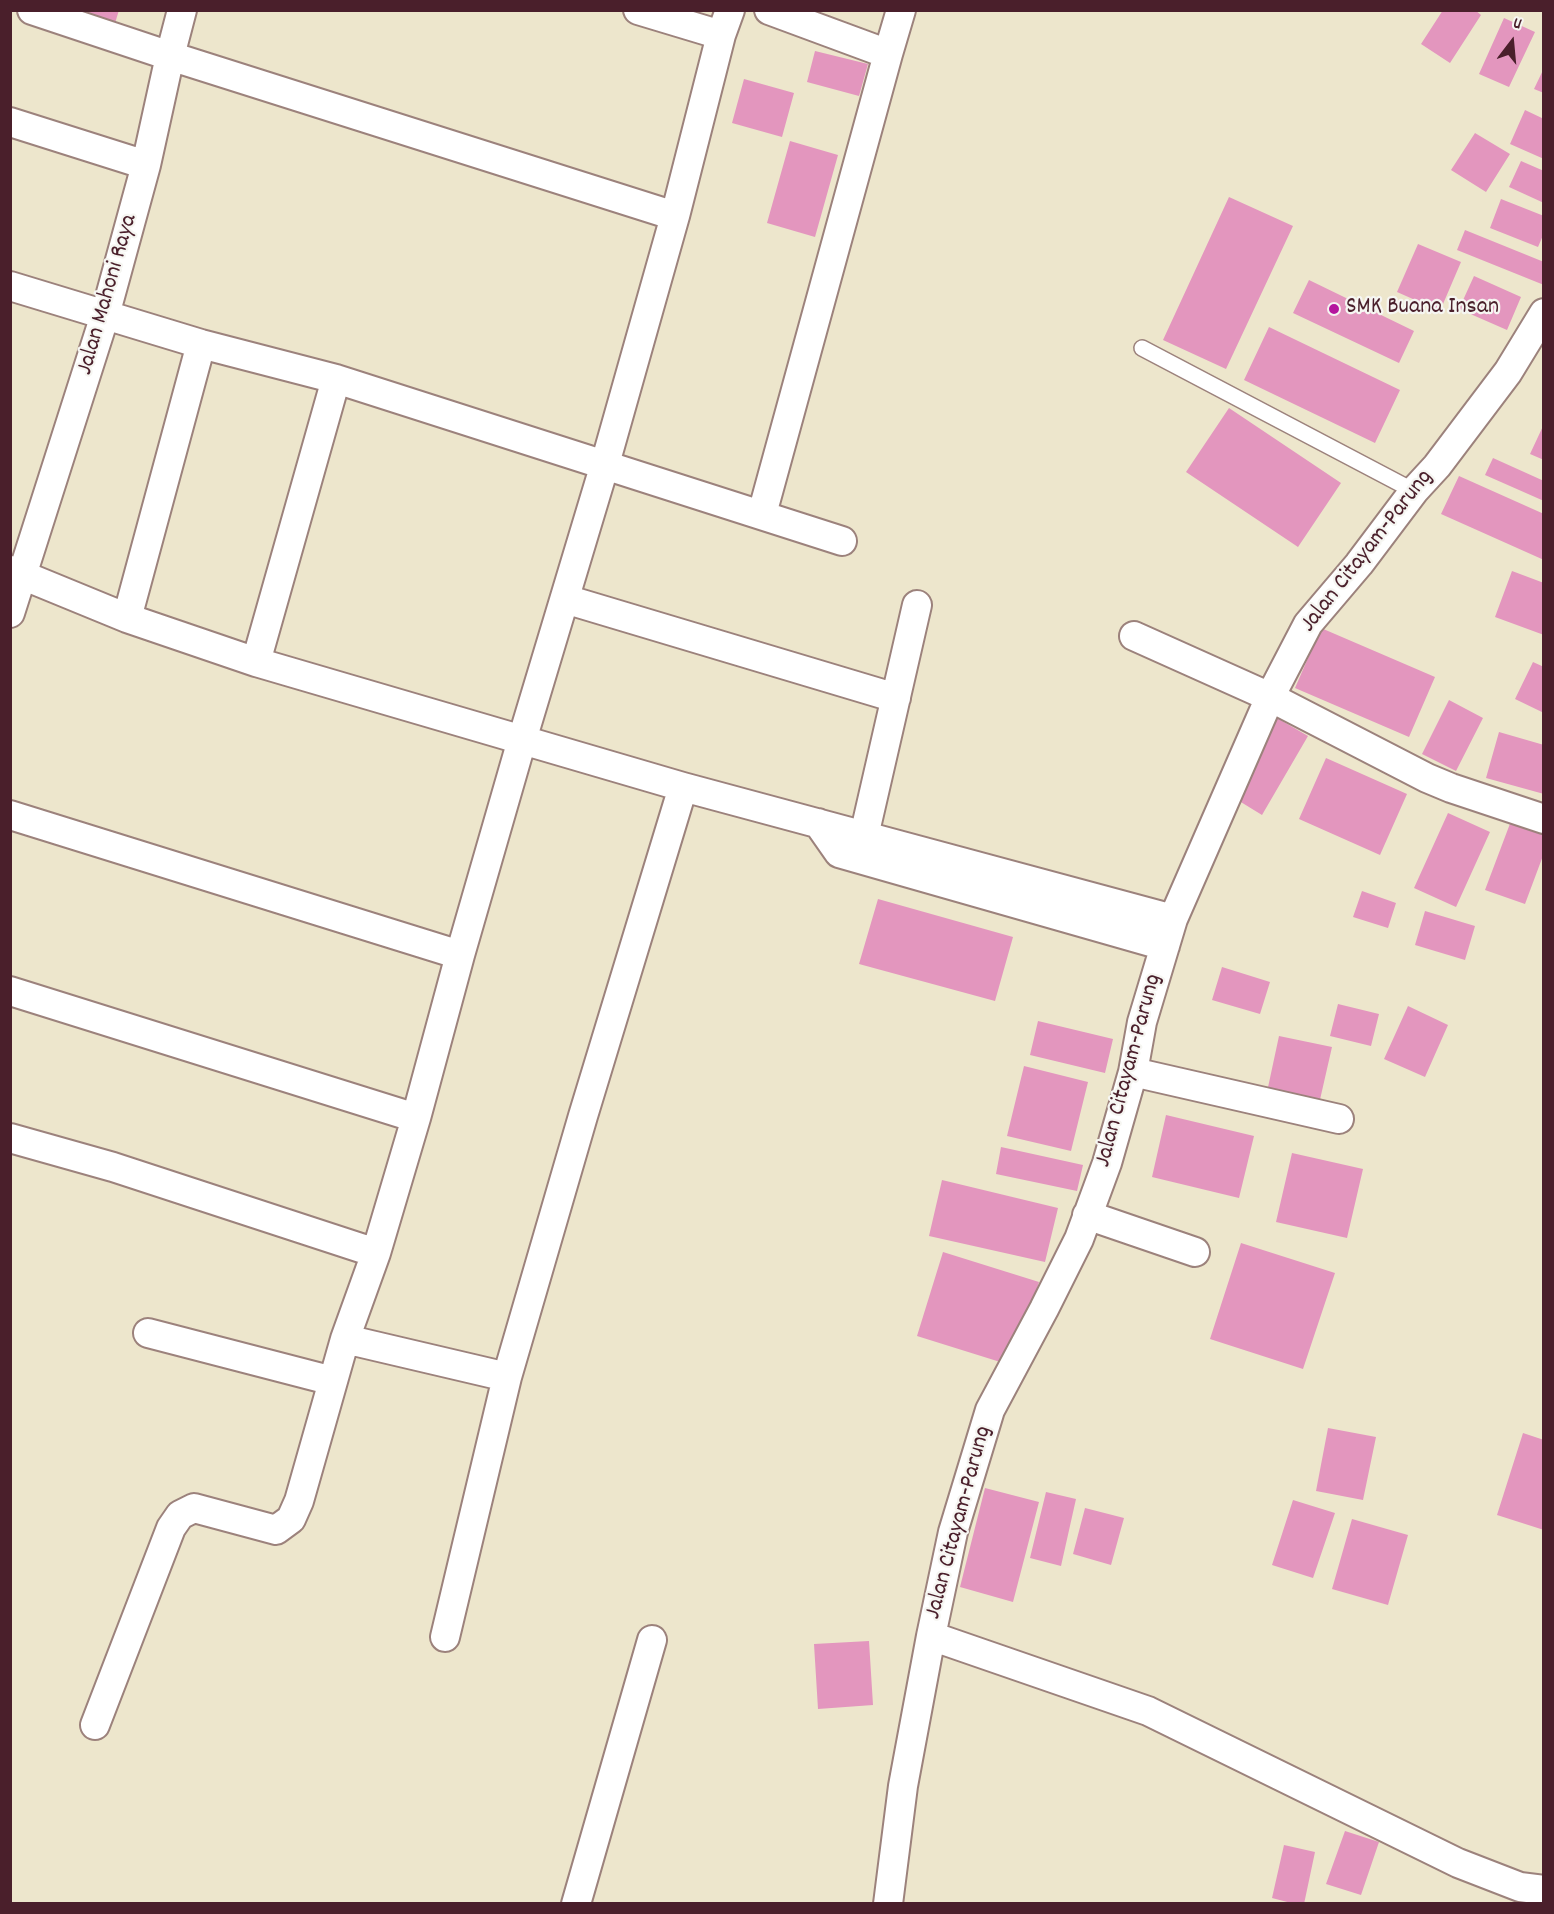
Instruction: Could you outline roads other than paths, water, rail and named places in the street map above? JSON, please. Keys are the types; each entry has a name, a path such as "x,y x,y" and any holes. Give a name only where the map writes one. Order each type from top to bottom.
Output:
{"street":[{"path":"32,10 675,216"},
{"name":"Jalan Mahoni Raya","path":"10,613 17,573 105,315 146,165 182,10"},
{"path":"95,1725 171,1528 180,1515 194,1508 276,1530 291,1519 298,1501 345,1339 376,1253 416,1118 522,740 605,464 675,216 726,23 638,10"},
{"path":"769,10 888,54"},
{"path":"762,514 901,10"},
{"path":"10,123 146,165"},
{"path":"10,286 201,344 336,379 842,541"},
{"name":"Jalan Citayam-Parung","path":"888,1904 903,1786 953,1532 990,1410 1079,1239 1107,1163 1133,1072 1142,1022 1169,933 1270,696 1308,624 1359,564 1508,372 1544,313"},
{"path":"128,618 201,344"},
{"path":"256,662 336,379"},
{"path":"17,573 128,618 256,662 522,740 864,836 1169,933"},
{"path":"566,599 896,698"},
{"path":"864,836 917,605"},
{"path":"1134,636 1270,696 1427,778 1544,819"},
{"path":"445,1638 507,1377 683,786"},
{"path":"10,815 460,955"},
{"path":"818,823 839,853 1169,933"},
{"path":"10,991 416,1118"},
{"path":"1133,1072 1339,1119"},
{"path":"10,1138 113,1167 376,1253"},
{"path":"1087,1215 1195,1252"},
{"path":"148,1333 333,1382"},
{"path":"345,1339 507,1377"},
{"path":"931,1636 1148,1711 1458,1863 1520,1887 1544,1890"},
{"path":"576,1904 652,1640"}],"lane":[{"path":"1142,348 1414,491"}],"place":[{"name":"SMK Buana Insan","path":"1334,309"}]}
